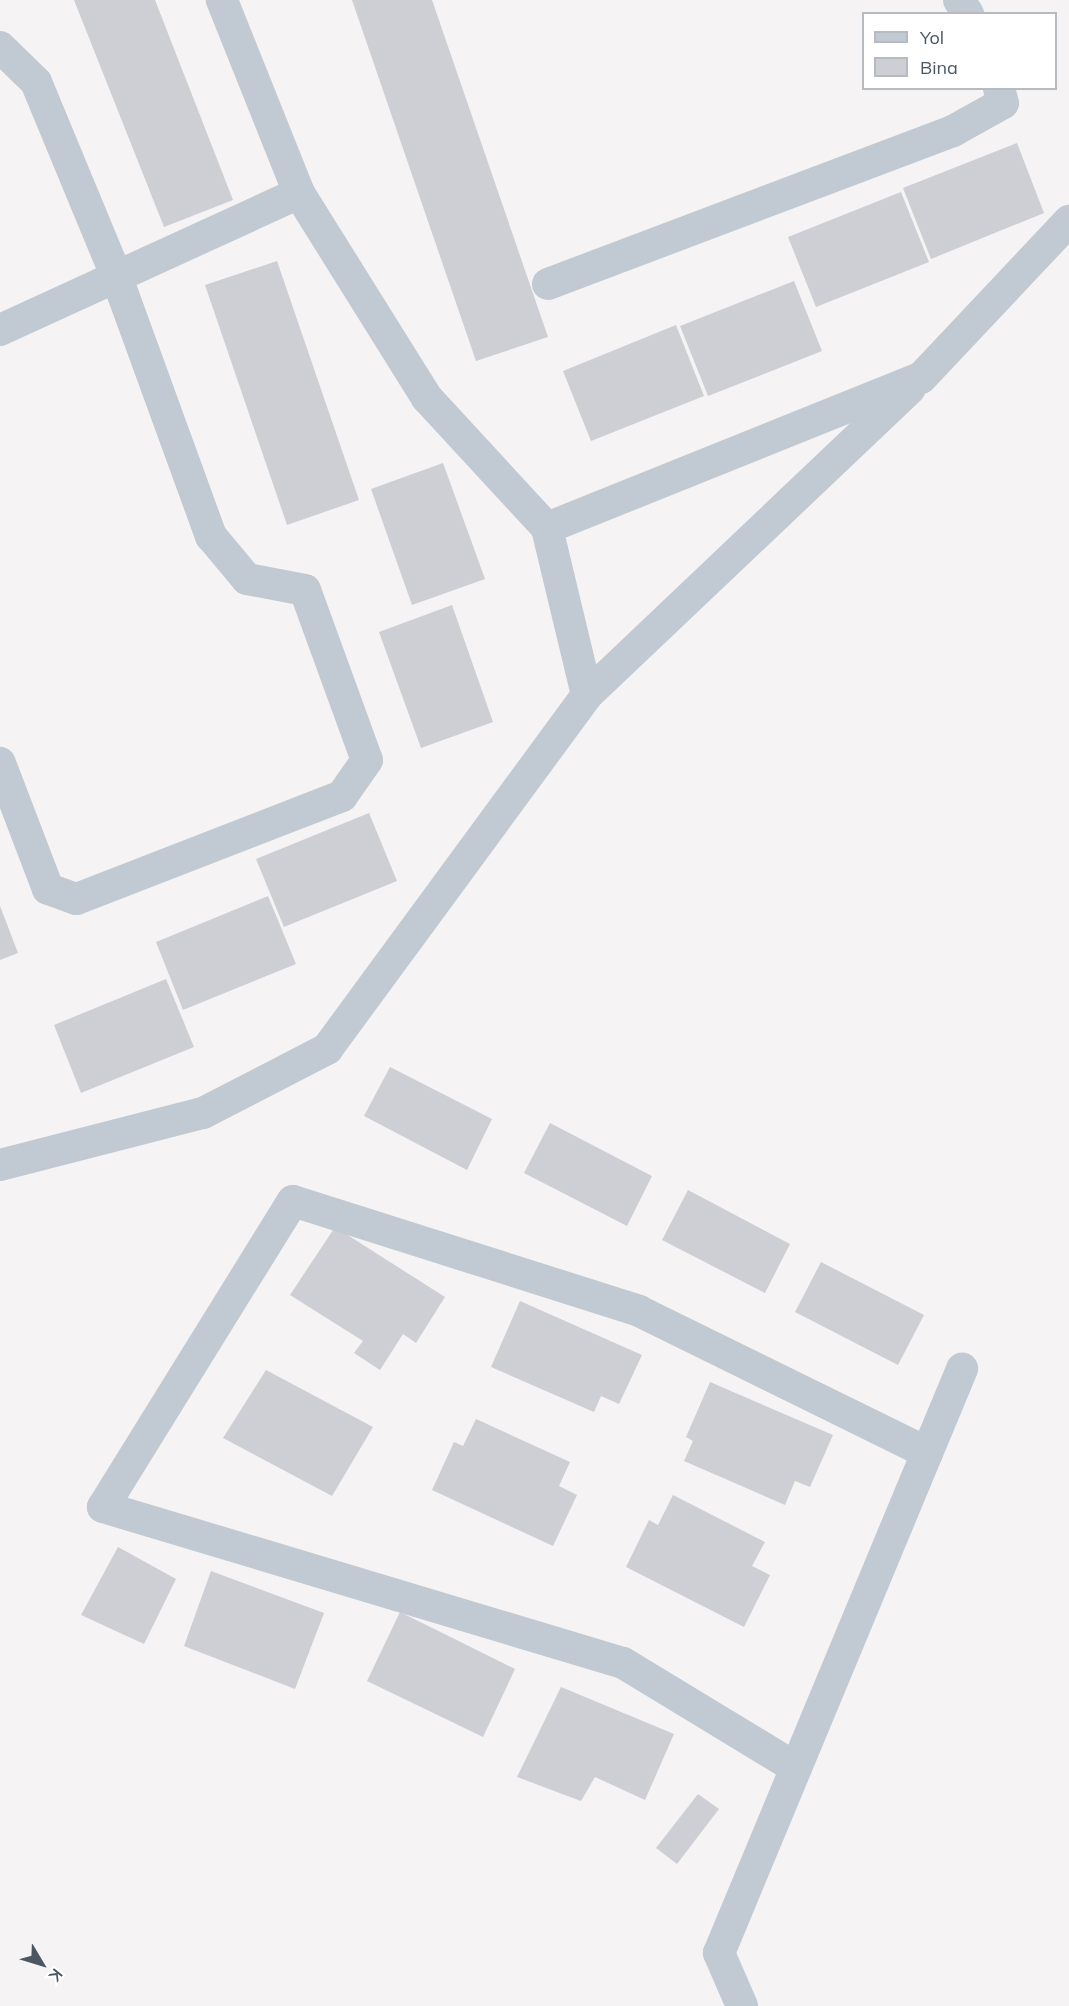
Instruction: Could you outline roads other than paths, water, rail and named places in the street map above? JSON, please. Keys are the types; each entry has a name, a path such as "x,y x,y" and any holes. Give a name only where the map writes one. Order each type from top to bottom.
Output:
{"street":[{"path":"222,0 299,193 427,398 547,528 587,695"},
{"path":"0,47 36,82 117,278 211,536 248,579 305,590 367,760 342,796 76,899 48,889 0,763"},
{"path":"548,284 953,131 1003,103 1000,90"},
{"path":"0,330 299,193"},
{"path":"0,1164 203,1113 327,1049 587,695 921,378 1069,221"},
{"path":"547,528 921,378"},
{"path":"796,1768 623,1663 103,1507 294,1200 639,1311 927,1453"},
{"path":"742,2006 719,1953 962,1369"}]}
